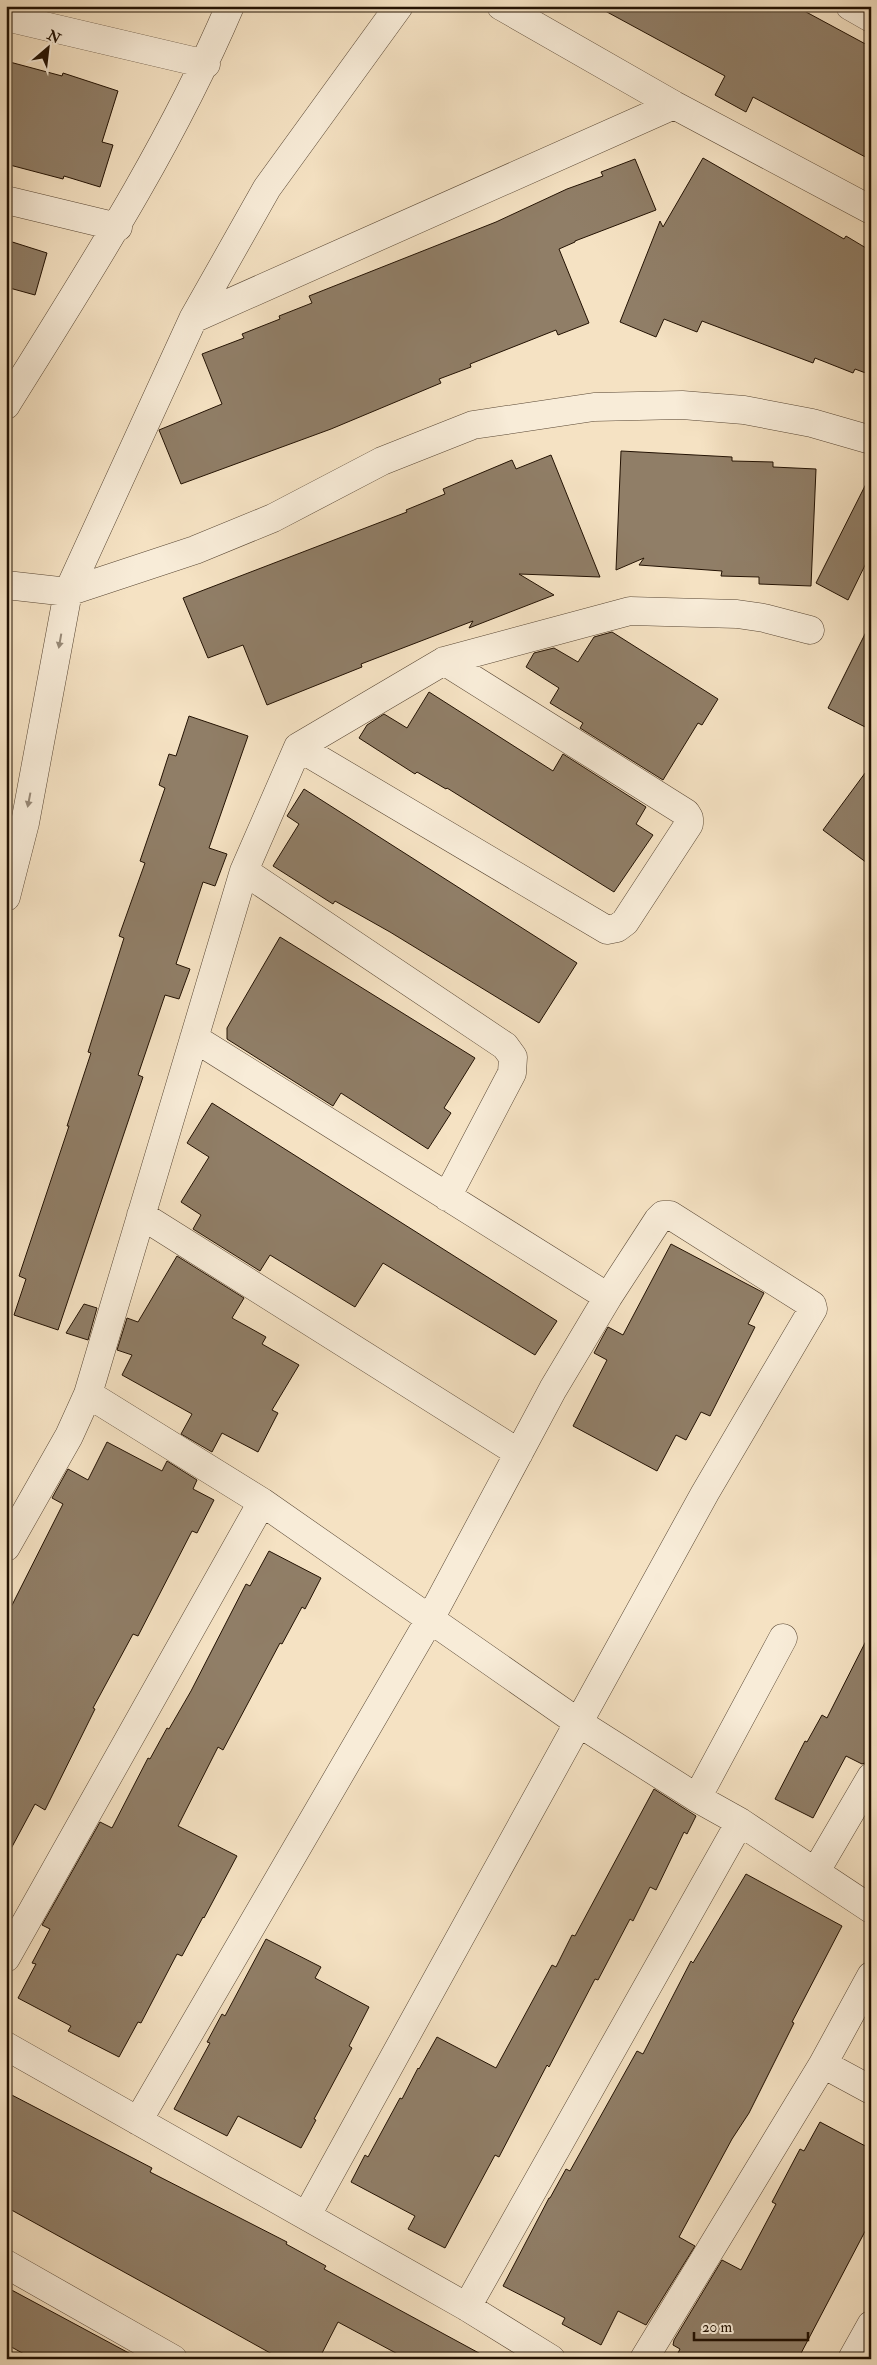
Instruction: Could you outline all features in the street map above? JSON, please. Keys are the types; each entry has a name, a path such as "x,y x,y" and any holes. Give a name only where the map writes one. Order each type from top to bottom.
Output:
{"street":[{"path":"6,405 13,380 118,227 206,64 230,6"},
{"path":"6,897 25,823 68,592 193,319 267,188 399,6"},
{"path":"501,6 674,105 871,210"},
{"path":"850,6 871,18"},
{"path":"6,16 36,15 206,64"},
{"path":"193,319 674,105"},
{"path":"6,200 118,227"},
{"path":"6,585 68,592 195,550 273,518 382,461 473,425 594,407 682,406 744,410 812,423 871,440"},
{"path":"6,1547 69,1436 88,1394 244,872 298,747 444,661 630,611 737,614 764,618 810,630"},
{"path":"298,747 607,930 617,928 625,922 637,906 689,824 689,818 686,813 444,661"},
{"path":"244,872 505,1046 513,1058 512,1073 447,1197"},
{"path":"194,1038 608,1297"},
{"path":"141,1215 519,1453"},
{"path":"138,2121 430,1619 553,1389 608,1297 658,1220 663,1215 670,1215 812,1305 813,1309 705,1493 307,2215"},
{"path":"88,1394 262,1502 579,1723 697,1798 740,1822 871,1909"},
{"path":"6,1958 262,1502"},
{"path":"697,1798 783,1638"},
{"path":"816,1871 871,1777"},
{"path":"467,2307 740,1822"},
{"path":"644,2359 823,2064 871,1976"},
{"path":"6,2046 307,2215 467,2307 551,2359"},
{"path":"823,2064 871,2090"},
{"path":"6,2264 173,2359"},
{"path":"852,2359 871,2325"}],"building":[{"path":"596,6 795,6 871,47 871,160 753,97 746,112 715,95 725,76"},
{"path":"6,61 62,76 63,73 118,91 102,142 113,145 100,187 64,176 63,179 6,164"},
{"path":"703,158 844,239 846,236 871,251 871,375 855,369 853,373 815,358 813,363 702,321 697,332 664,319 656,337 620,322 660,221 663,227"},
{"path":"635,159 656,210 559,249 589,323 558,335 556,330 470,364 471,367 439,379 441,383 331,429 181,484 159,430 222,404 202,354 244,338 242,334 280,319 279,316 312,303 309,296 496,222 567,189 603,176 601,172"},
{"path":"6,240 47,253 35,295 6,287"},
{"path":"621,451 732,457 732,461 773,462 773,467 816,469 811,586 759,584 759,577 721,576 722,571 639,565 644,558 616,570"},
{"path":"551,455 600,577 519,574 554,595 469,628 473,621 361,664 362,667 267,705 243,645 208,658 183,598 407,512 406,510 445,494 443,489 512,460 516,469"},
{"path":"871,474 871,553 848,600 816,583"},
{"path":"871,622 871,730 828,708"},
{"path":"612,632 718,699 702,725 698,723 663,780 580,728 583,723 550,703 559,688 526,667 534,653 554,648 578,662 594,637"},
{"path":"429,692 553,771 563,754 646,807 636,824 653,835 614,892 447,788 417,772 415,774 359,738 367,725 384,714 407,728"},
{"path":"189,716 248,736 209,848 227,854 215,886 203,882 176,964 190,969 179,999 165,995 138,1075 143,1077 58,1330 14,1315 26,1279 19,1276 69,1126 67,1126 91,1053 88,1052 124,938 119,936 145,863 140,861 165,788 159,785 169,754 176,756"},
{"path":"871,765 871,866 823,830"},
{"path":"304,789 577,963 539,1023 390,932 335,901 333,904 273,866 299,824 287,816"},
{"path":"280,937 475,1058 444,1108 451,1113 428,1149 341,1093 333,1106 227,1039 227,1028"},
{"path":"212,1103 557,1321 535,1355 383,1263 355,1307 270,1255 260,1271 193,1229 201,1215 181,1202 209,1157 187,1143"},
{"path":"671,1244 764,1293 748,1324 755,1327 710,1416 701,1412 686,1440 676,1435 657,1471 573,1426 607,1360 594,1353 603,1336 608,1327 623,1335"},
{"path":"177,1256 244,1298 232,1318 266,1337 262,1344 299,1365 272,1410 278,1413 258,1452 222,1433 212,1452 181,1434 192,1414 122,1375 132,1355 117,1350 127,1318 138,1322"},
{"path":"84,1304 97,1308 88,1340 66,1333"},
{"path":"107,1442 162,1471 167,1461 197,1480 193,1489 214,1500 197,1533 192,1531 138,1636 133,1634 93,1708 95,1709 45,1810 35,1804 6,1858 6,1617 63,1504 52,1498 68,1469 88,1480"},
{"path":"269,1551 321,1578 305,1609 302,1607 282,1644 280,1643 223,1750 218,1747 178,1826 237,1856 182,1956 177,1954 141,2023 138,2022 119,2057 68,2031 71,2026 18,1998 36,1964 32,1963 50,1929 42,1925 100,1822 112,1828 148,1758 150,1759 191,1691 246,1584 250,1586"},
{"path":"871,1631 871,1761 862,1764 846,1756 813,1818 775,1799 805,1741 807,1742 822,1715 827,1718"},
{"path":"654,1789 696,1816 687,1834 684,1832 656,1890 650,1887 633,1921 630,1919 598,1980 595,1979 499,2157 495,2155 445,2248 408,2229 415,2216 351,2182 365,2155 368,2157 400,2098 402,2099 437,2037 496,2068 552,1965 556,1967 572,1935 575,1936"},
{"path":"746,1874 842,1926 792,2022 794,2023 749,2113 732,2139 679,2237 695,2246 646,2325 618,2311 601,2345 562,2324 565,2318 503,2286 566,2169 570,2171 637,2051 643,2054 691,1961 693,1963"},
{"path":"266,1939 321,1967 315,1978 369,2007 349,2046 352,2048 314,2119 316,2120 301,2148 238,2116 227,2136 174,2109 210,2043 207,2042 222,2014 225,2016"},
{"path":"6,2092 152,2168 150,2172 287,2242 286,2244 326,2266 324,2269 490,2359 407,2359 338,2322 319,2359 281,2359 6,2207"},
{"path":"820,2122 871,2149 871,2220 798,2359 675,2359 680,2349 673,2345 674,2340 722,2260 741,2270 776,2204 772,2202 800,2149 804,2151"},
{"path":"6,2287 140,2359 33,2359 6,2344"}]}
